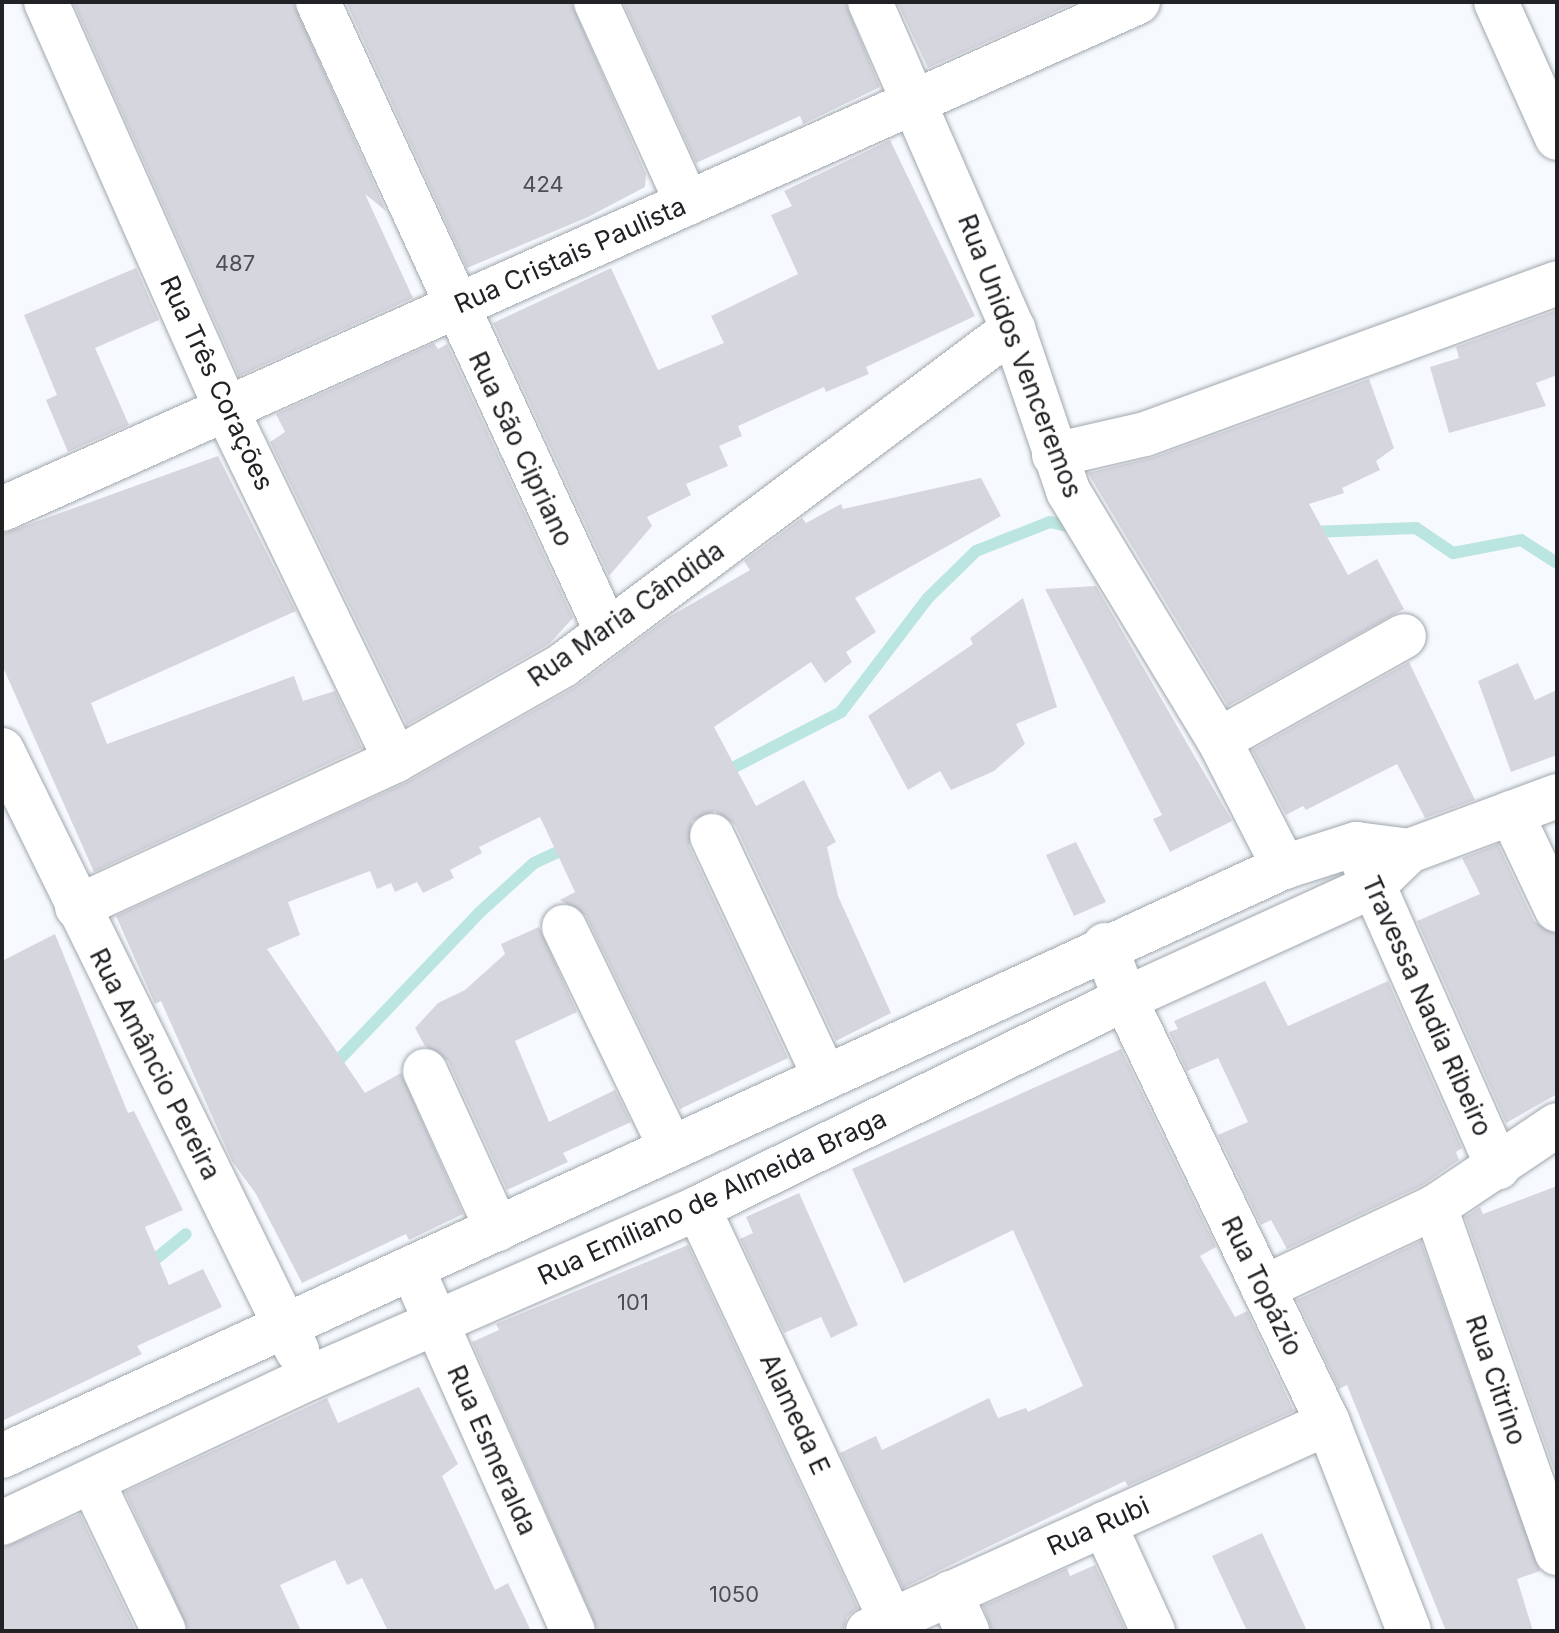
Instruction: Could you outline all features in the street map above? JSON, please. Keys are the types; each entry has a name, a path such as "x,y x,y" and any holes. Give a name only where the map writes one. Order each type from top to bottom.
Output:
{"street":[{"name":"Rua Três Corações","path":"46,2 226,409 396,760"},
{"name":"Rua São Cipriano","path":"318,2 455,307 607,632"},
{"path":"596,2 687,203"},
{"name":"Rua Unidos Venceremos","path":"870,2 917,101 1013,329 1061,473 1219,740 1284,867"},
{"name":"Rua Cristais Paulista","path":"2,509 1138,2"},
{"path":"1496,2 1557,138"},
{"path":"1061,473 1145,434 1557,283"},
{"name":"Rua Maria Cândida","path":"77,907 396,760 563,665 1013,329"},
{"path":"1219,740 1404,636"},
{"name":"Rua Amâncio Pereira","path":"2,750 77,907 287,1324 309,1378"},
{"name":"Rua Emíliano de Almeida Braga","path":"2,1523 309,1378 698,1208 1125,999 1373,886 1409,851 1557,796"},
{"path":"1511,813 1557,910"},
{"path":"712,836 824,1075"},
{"name":"Rua Emíliano de Almeida Braga","path":"2,1456 1105,945 1284,867 1356,844 1409,851"},
{"name":"Travessa Nadia Ribeiro","path":"1356,844 1498,1167"},
{"path":"564,927 671,1148"},
{"name":"Rua Topázio","path":"1105,945 1125,999 1328,1423 1409,1631"},
{"path":"425,1071 497,1229"},
{"path":"1263,1288 1435,1207 1557,1125"},
{"name":"Rua Citrino","path":"1435,1207 1557,1553"},
{"name":"Alameda E","path":"698,1208 880,1625"},
{"name":"Rua Esmeralda","path":"412,1268 573,1631"},
{"name":"Rua Rubi","path":"880,1625 958,1612 1104,1524 1328,1423"},
{"path":"92,1481 164,1631"},
{"path":"1104,1524 1153,1631"}],"building":[{"path":"73,2 293,2 386,211 365,194 413,298 239,376"},
{"path":"346,2 571,2 646,174 645,187 588,217 467,268"},
{"path":"623,2 845,2 880,87 803,124 800,116 696,163"},
{"path":"897,2 1077,2 928,68"},
{"path":"890,140 975,316 866,367 869,374 826,392 824,387 738,426 742,436 719,446 728,466 686,484 691,495 647,517 652,526 609,576 493,323 611,268 658,370 724,343 711,316 798,274 771,215 792,206 784,191"},
{"path":"136,268 159,320 95,348 129,425 68,452 46,400 57,395 24,315"},
{"path":"1557,310 1557,375 1536,383 1546,406 1449,433 1430,367 1459,358 1456,347"},
{"path":"434,343 438,349 447,344 573,618 549,644 407,725 270,442 285,432 276,414"},
{"path":"1369,379 1394,448 1376,461 1380,470 1342,488 1344,493 1309,504 1348,575 1377,559 1404,609 1228,706 1088,473 1154,457"},
{"path":"218,456 296,611 91,703 107,744 294,676 303,701 335,691 362,748 94,872 2,665 2,534"},
{"path":"981,478 1001,516 855,598 876,632 846,652 852,662 825,683 811,662 714,727 756,806 804,780 836,842 827,847 838,896 891,1013 836,1041 735,825 715,811 692,821 689,846 788,1058 680,1109 586,916 560,900 575,892 540,817 479,847 482,853 450,870 454,878 423,893 417,882 395,892 391,883 377,889 370,871 288,902 300,935 267,949 365,1093 401,1073 463,1214 409,1240 406,1234 302,1283 256,1194 232,1161 161,1001 155,1004 116,916 407,782 575,687 669,617 750,570 744,561 802,518 806,523 841,504 843,509"},
{"path":"1096,586 1232,821 1170,852 1153,819 1162,815 1045,589"},
{"path":"1023,598 1057,707 1016,724 1025,744 994,771 951,790 940,771 908,790 868,716 973,644 970,638"},
{"path":"1409,662 1475,800 1425,818 1397,764 1306,810 1303,806 1286,815 1252,750"},
{"path":"1518,663 1535,700 1557,690 1557,755 1511,772 1478,681"},
{"path":"1076,842 1106,902 1074,916 1046,855"},
{"path":"1498,844 1534,921 1557,935 1557,1094 1506,1123 1417,921 1480,894 1462,858"},
{"path":"539,927 577,1012 515,1041 549,1122 615,1090 631,1122 563,1153 568,1162 507,1190 448,1061 425,1046 415,1028 438,1003 465,990 505,954 501,944"},
{"path":"55,934 128,1113 134,1111 183,1210 145,1227 169,1285 203,1269 222,1307 137,1346 142,1354 2,1421 2,961"},
{"path":"1265,981 1288,1026 1388,981 1462,1148 1456,1152 1459,1160 1423,1185 1287,1249 1271,1220 1261,1225 1218,1135 1248,1122 1218,1058 1187,1071 1169,1032 1178,1029 1174,1021"},
{"path":"1121,1049 1216,1247 1200,1256 1235,1317 1247,1311 1294,1411 1128,1486 1125,1481 903,1588 840,1453 876,1436 882,1450 989,1398 998,1418 1026,1408 1028,1412 1083,1386 1013,1230 904,1283 852,1169"},
{"path":"1557,1186 1557,1478 1465,1217 1480,1207 1483,1214"},
{"path":"799,1193 858,1325 831,1338 821,1317 784,1333 740,1239 753,1233 746,1217"},
{"path":"1421,1241 1540,1571 1517,1579 1533,1631 1446,1631 1347,1385 1339,1389 1297,1300"},
{"path":"688,1245 858,1608 847,1617 843,1631 598,1631 472,1342 499,1330 496,1324"},
{"path":"419,1387 458,1464 442,1476 495,1590 508,1583 531,1631 388,1631 362,1578 347,1585 335,1560 280,1585 301,1631 189,1631 125,1492 327,1398 338,1423"},
{"path":"80,1514 136,1631 2,1631 2,1548"},
{"path":"1262,1533 1307,1631 1247,1631 1212,1556"},
{"path":"1095,1565 1126,1631 992,1631 983,1606 1067,1568 1070,1576"}],"waterway":[{"path":"723,773 841,712 927,599 976,551 1050,522 1075,528"},
{"path":"1310,532 1416,528 1453,553 1521,540 1557,563"},
{"path":"333,1066 479,913 534,863 569,847"},
{"path":"147,1266 186,1234"}]}
